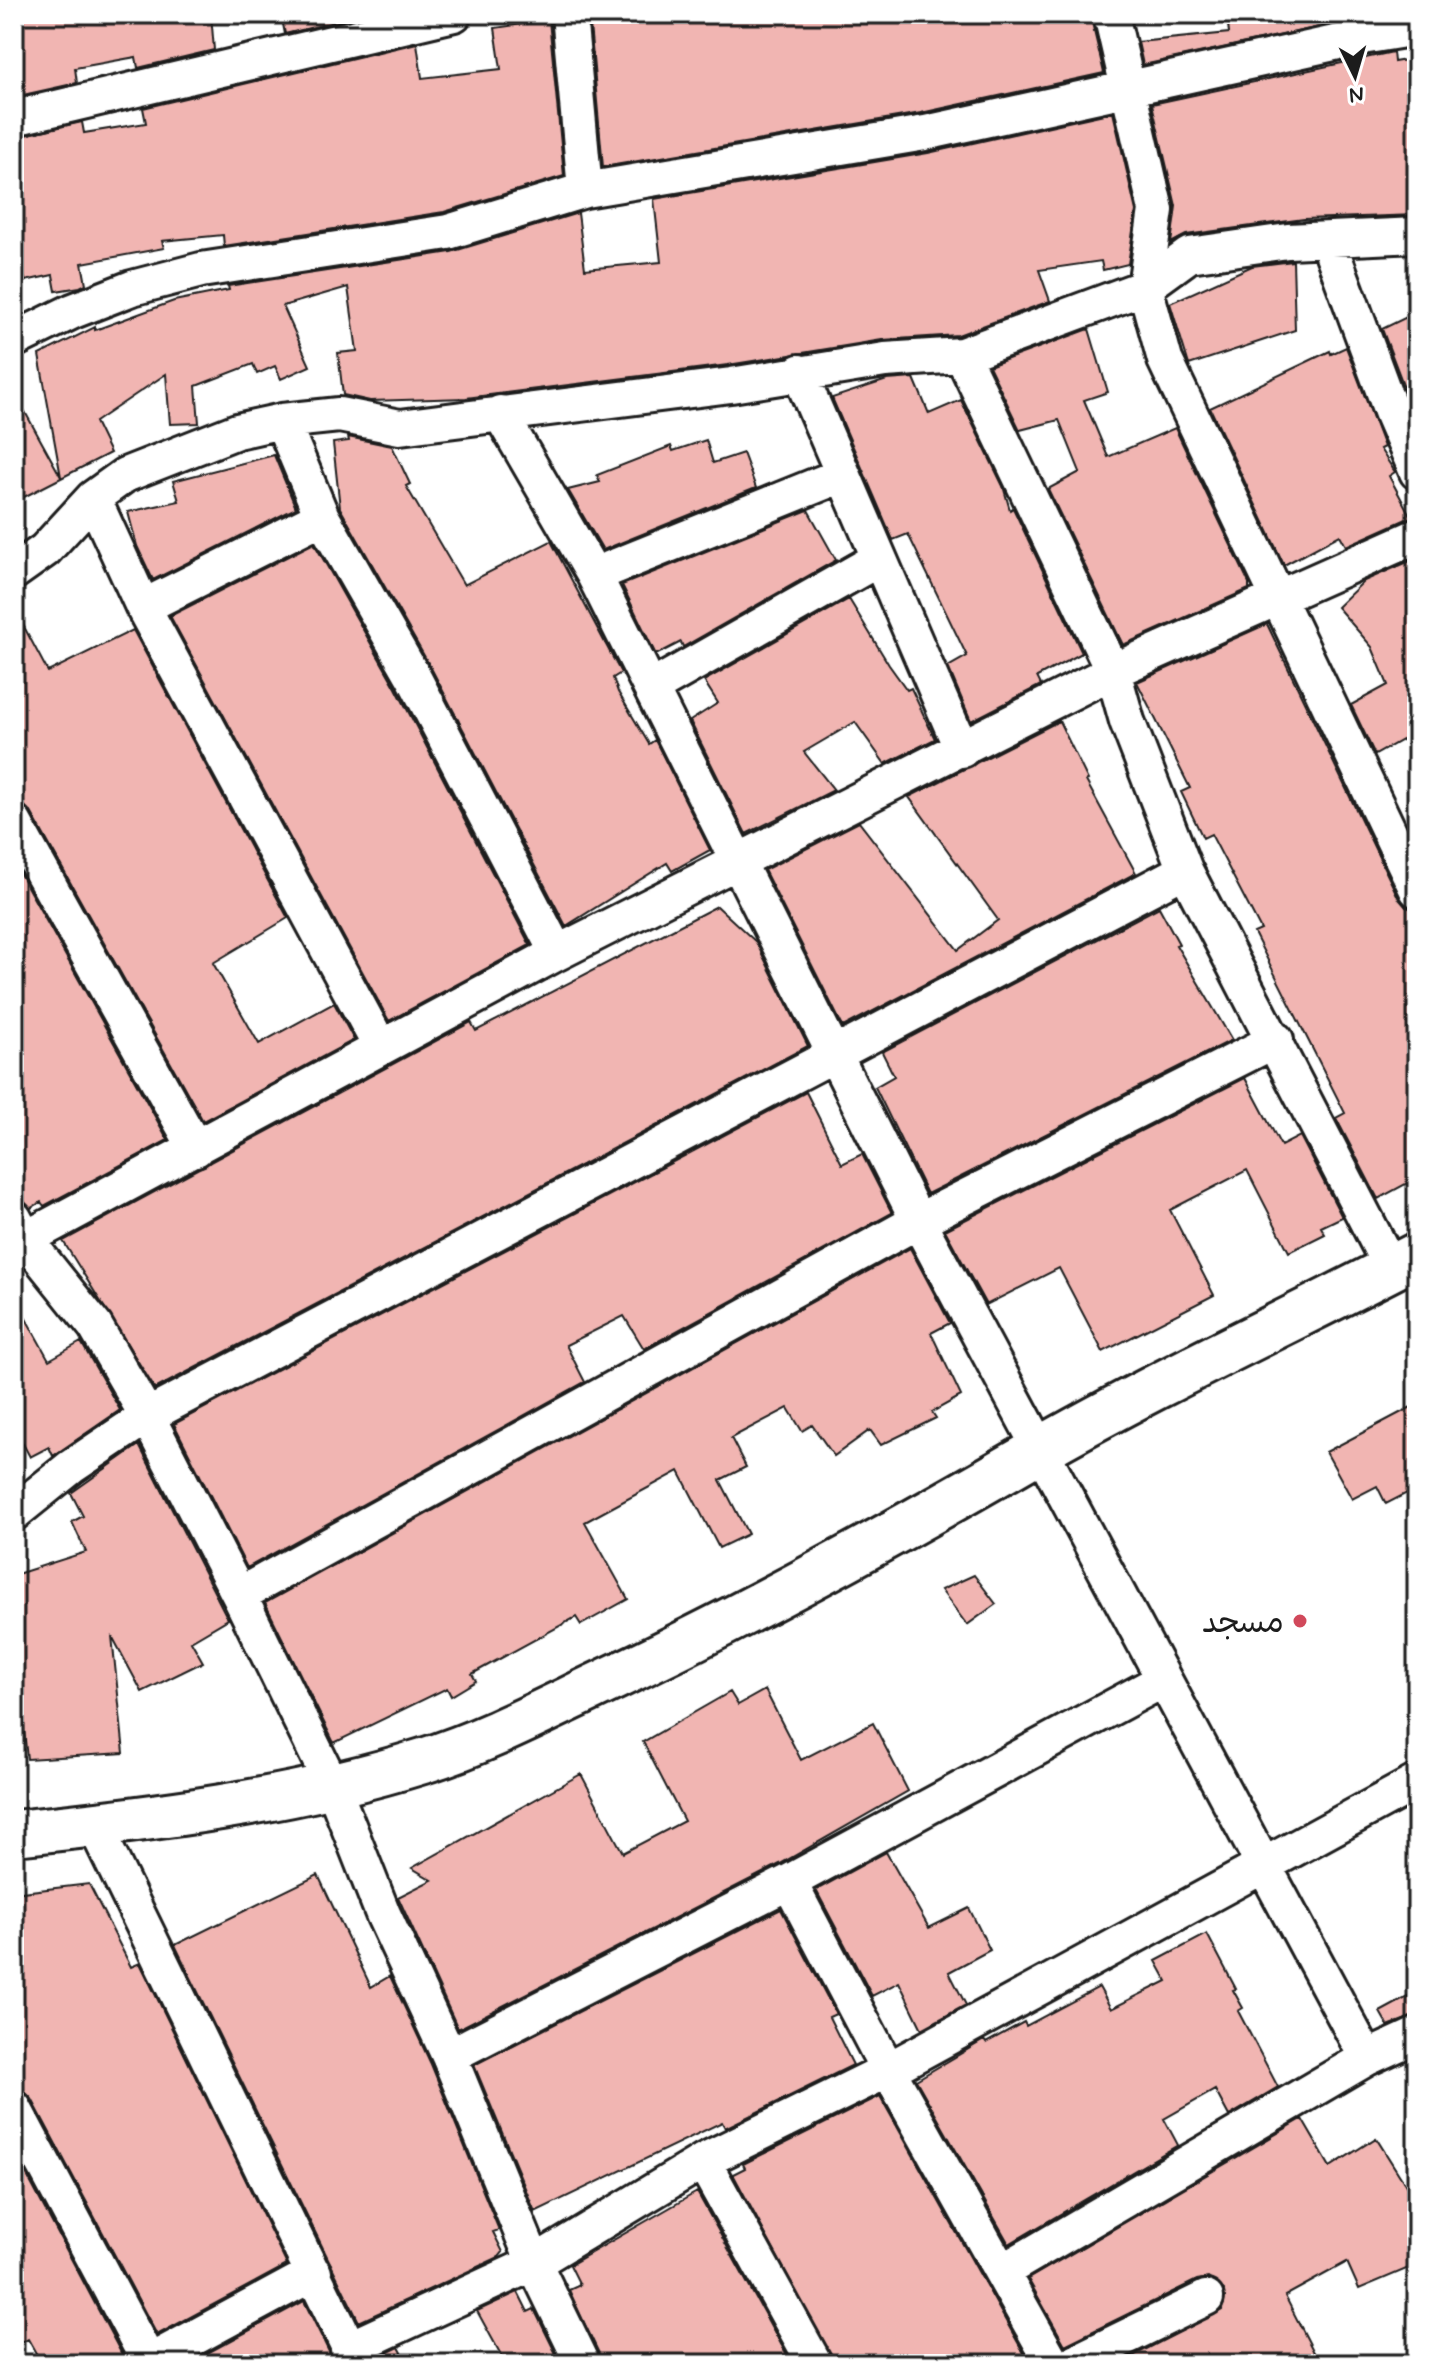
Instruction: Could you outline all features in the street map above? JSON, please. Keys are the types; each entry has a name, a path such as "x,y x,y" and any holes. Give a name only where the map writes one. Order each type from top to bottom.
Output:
{"main road":[{"path":"14,1833 94,1824 333,1787 427,1760 522,1721 713,1631 904,1529 1039,1450 1404,1262"}],"street":[{"path":"14,118 454,14"},
{"path":"569,14 585,190"},
{"path":"1111,14 1156,210 1145,287 1165,360 1417,890"},
{"path":"14,340 73,311 132,288 201,270 448,232 585,190 925,133 1130,88 1358,26 1417,28"},
{"path":"14,572 45,550 93,498 125,475 237,431 282,421 339,415 400,427 731,385 799,372 962,355 1145,287 1189,255 1288,241 1417,235"},
{"path":"1328,241 1392,414 1417,472"},
{"path":"962,355 1113,671 1127,721 1185,870 1276,1040 1404,1262"},
{"path":"799,372 877,560 962,750"},
{"path":"500,413 556,503 594,575 918,1221 1367,2058"},
{"path":"282,421 322,517 414,678 557,953"},
{"path":"594,575 842,475"},
{"path":"93,498 143,607 380,1046"},
{"path":"143,607 322,517"},
{"path":"583,2364 534,2263 449,2056 383,1914 333,1787 239,1595 147,1416 95,1326 18,1234 196,1149 380,1046 557,953 1113,671 1417,536"},
{"path":"651,688 877,560"},
{"path":"14,822 196,1149"},
{"path":"14,1513 71,1467 147,1416 1185,870"},
{"path":"239,1595 918,1221 1276,1040"},
{"path":"449,2056 789,1882 1163,1680"},
{"path":"94,1824 352,2356 534,2263 703,2161 888,2070 1417,1782"},
{"path":"789,1882 888,2070 1053,2364"},
{"path":"1003,2271 1367,2058 1417,2035"},
{"path":"14,2108 149,2363 314,2273"},
{"path":"703,2161 815,2364"},
{"path":"1071,2364 1206,2298"}],"building":[{"path":"14,14 211,14 214,50 138,68 136,57 75,68 77,83 14,97"},
{"path":"281,14 367,14 285,34"},
{"path":"589,14 1090,14 1104,73 921,113 603,167"},
{"path":"1233,14 1379,14 1143,65 1138,42 1229,33 1228,25 1234,25"},
{"path":"549,20 564,176 444,212 224,246 223,235 162,241 164,248 82,263 86,284 80,287 56,291 53,275 25,281 18,246 14,247 14,137 82,122 84,133 146,123 143,108 417,43 422,78 501,69 495,28"},
{"path":"1393,52 1394,62 1417,58 1417,215 1304,219 1186,235 1171,243 1176,206 1152,104"},
{"path":"1113,112 1136,211 1128,264 1103,270 1101,261 1039,270 1050,301 958,335 882,340 728,365 466,398 370,401 343,395 338,353 357,351 348,287 283,306 310,366 281,379 275,366 257,374 253,364 196,386 199,423 170,424 166,374 95,422 110,453 14,502 14,392 61,477 39,355 95,327 95,330 174,301 229,290 228,286 451,252 578,213 585,269 661,262 654,199 928,153"},
{"path":"1293,261 1295,330 1189,365 1170,303 1252,266"},
{"path":"1417,312 1417,421 1382,329"},
{"path":"1089,329 1108,392 1084,400 1108,457 1175,428 1249,583 1249,589 1123,645 1048,489 1080,472 1059,420 1020,430 989,366"},
{"path":"1346,347 1384,447 1380,449 1395,472 1389,476 1411,517 1346,546 1340,535 1284,565 1210,408 1330,351 1331,354"},
{"path":"914,378 929,414 961,400 1003,486 1010,510 1013,508 1082,653 1037,677 1041,685 971,721 948,667 967,656 908,534 893,540 832,398 887,380"},
{"path":"348,437 392,446 410,484 406,486 464,585 551,541 621,673 613,678 618,692 649,744 655,740 710,850 672,871 667,863 566,926 431,668 340,508 333,443 349,441"},
{"path":"706,440 713,463 743,453 756,488 603,550 568,490 600,482 597,475 671,446 673,451"},
{"path":"274,455 296,508 153,580 137,546 128,512 179,501 173,481"},
{"path":"808,510 836,560 683,647 681,642 656,655 622,585"},
{"path":"314,543 396,688 530,945 389,1021 170,616"},
{"path":"1417,558 1417,753 1409,736 1375,755 1351,705 1388,685 1372,647 1337,607 1364,581"},
{"path":"849,599 889,665 907,690 911,688 935,739 885,764 855,722 804,752 834,790 746,834 690,721 718,703 704,681"},
{"path":"14,608 48,672 133,630 288,918 213,963 259,1044 334,1003 354,1040 203,1121 31,812 14,802"},
{"path":"1267,624 1399,899 1406,907 1417,910 1417,1178 1378,1199 1336,1118 1345,1113 1254,933 1261,930 1211,834 1203,838 1181,792 1190,788 1137,682"},
{"path":"1059,721 1086,781 1136,873 843,1027 764,870 859,822 958,950 998,920 909,797"},
{"path":"14,863 168,1140 44,1206 41,1202 31,1208 14,1198"},
{"path":"717,906 756,942 808,1046 155,1389 63,1241 471,1022 476,1031"},
{"path":"1159,907 1179,944 1176,945 1232,1040 927,1194 875,1087 894,1076 882,1052"},
{"path":"1245,1078 1281,1146 1300,1136 1342,1217 1321,1227 1325,1234 1289,1252 1247,1170 1170,1210 1214,1295 1103,1352 1059,1268 986,1305 945,1230"},
{"path":"806,1092 842,1164 862,1154 892,1213 644,1349 624,1316 566,1345 585,1382 247,1568 174,1424"},
{"path":"910,1248 950,1323 931,1333 961,1396 932,1412 936,1418 881,1445 870,1430 834,1456 812,1425 802,1431 788,1408 731,1438 746,1467 720,1480 748,1534 719,1548 679,1471 585,1522 628,1599 581,1625 576,1617 472,1674 476,1681 451,1696 447,1688 334,1743 265,1603"},
{"path":"14,1297 49,1360 81,1342 120,1410 53,1456 49,1447 30,1457 14,1427"},
{"path":"1417,1404 1417,1488 1386,1504 1377,1486 1352,1499 1326,1452"},
{"path":"139,1445 228,1619 191,1641 203,1662 142,1692 112,1636 124,1753 27,1759 23,1722 14,1723 14,1575 86,1552 72,1522 83,1516 71,1493"},
{"path":"974,1575 996,1604 967,1625 941,1590"},
{"path":"765,1690 801,1760 873,1723 908,1791 780,1864 458,2029 398,1897 432,1880 412,1868 581,1774 623,1853 684,1821 643,1742 730,1692 738,1705"},
{"path":"886,1852 929,1928 969,1908 990,1950 949,1972 966,2005 922,2029 899,1982 872,1996 816,1890"},
{"path":"318,1875 371,1987 390,1976 431,2064 499,2230 493,2232 503,2252 499,2257 359,2322 175,1945"},
{"path":"89,1884 131,1967 140,1963 287,2265 157,2335 32,2099 24,2091 14,2088 14,1893"},
{"path":"781,1909 836,2014 829,2017 853,2065 725,2128 722,2122 535,2212 474,2065"},
{"path":"1207,1934 1236,1989 1233,1990 1243,2008 1238,2011 1278,2087 1229,2116 1215,2090 1164,2119 1178,2145 1009,2244 916,2080 984,2040 986,2043 1024,2022 1026,2026 1099,1987 1111,2009 1167,1981 1156,1961"},
{"path":"1417,1992 1417,2015 1388,2026 1380,2012"},
{"path":"880,2096 1030,2364 835,2364 733,2174 745,2168 743,2164"},
{"path":"1302,2119 1330,2167 1376,2138 1417,2203 1417,2260 1409,2268 1359,2289 1347,2262 1285,2296 1320,2364 1130,2364 1127,2359 1222,2310 1224,2290 1208,2278 1197,2280 1065,2345 1028,2279"},
{"path":"14,2151 127,2364 42,2364 28,2339 14,2347"},
{"path":"697,2192 792,2364 603,2364 569,2290 580,2285 570,2265"},
{"path":"518,2292 528,2312 534,2309 561,2364 506,2364 477,2311"},
{"path":"304,2301 335,2364 187,2364"},
{"path":"399,2347 408,2364 377,2364 376,2358"}],"place":[{"name":"مسجد","path":"1300,1621"}]}
